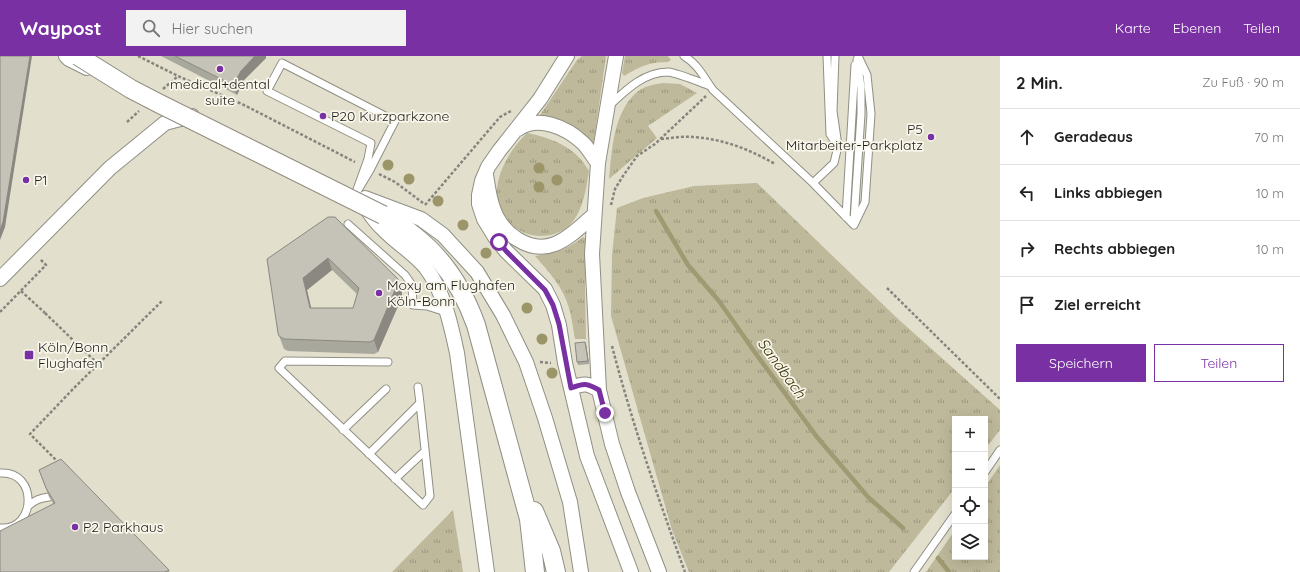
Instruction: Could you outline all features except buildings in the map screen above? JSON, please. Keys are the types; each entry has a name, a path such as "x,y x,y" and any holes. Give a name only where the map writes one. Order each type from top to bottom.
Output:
{"street":[{"path":"66,56 69,59 124,85 198,114 355,195 421,219 443,235 477,272 503,315 526,362 545,418 570,502 581,572"},
{"path":"78,56 131,89 383,215 408,230 430,248 448,269 472,312 530,519 535,572"},
{"path":"616,56 598,163 592,254 599,390 612,444 628,492 659,572"},
{"path":"567,59 540,99 499,151 486,172 482,181 479,204 484,219 506,251 545,290 553,305 559,324 565,363 587,456 631,572"},
{"path":"0,280 110,168 165,123 198,114"},
{"path":"515,130 533,122 546,123 558,127 579,140 598,163"},
{"path":"486,172 493,209 498,219 510,233 529,245 541,247 555,244 569,236 594,215"},
{"path":"355,195 383,230 414,255 426,269 441,293 458,353 487,572"},
{"path":"571,388 583,384 592,386 599,390"},
{"path":"521,486 542,526 551,551 556,572"}],"lane":[{"path":"684,56 701,71 711,88 813,183 854,225 861,107 861,87 856,56"},
{"path":"826,56 830,134 838,146"},
{"path":"813,183 834,163 838,146 833,111 835,56"},
{"path":"846,217 856,56"},
{"path":"282,63 395,121 370,170 355,195 368,159 371,143 267,91 282,63"},
{"path":"608,107 632,85 652,74 670,72 711,88"},
{"path":"348,224 405,274 412,285 413,305 427,306 446,312"},
{"path":"388,362 285,361 279,368 422,505 430,496 418,387"},
{"path":"344,430 386,389"},
{"path":"369,454 420,404"},
{"path":"988,468 1000,450"},
{"path":"394,479 425,451"},
{"path":"0,473 13,476 21,481 27,493 28,506 20,521 12,526 0,528"},
{"path":"28,506 36,500 50,497"},
{"path":"914,572 952,518"}],"path":[{"path":"138,56 178,76"},
{"path":"610,208 615,189 637,156 661,139 711,88"},
{"path":"425,205 500,117 517,107"},
{"path":"661,139 691,136 716,140 738,146 760,155 780,168"},
{"path":"0,312 46,265"},
{"path":"888,288 1000,399"},
{"path":"21,291 98,364"},
{"path":"64,468 30,434 163,300"},
{"path":"611,340 643,452 685,572"},
{"path":"526,362 565,363"}],"shaded area":[{"path":"0,56 1000,56 1000,572 0,572"}],"green space":[{"path":"582,56 606,56 593,148 538,118 577,60"},
{"path":"625,56 668,56 671,60 668,62 645,65 624,76 622,73"},
{"path":"663,83 680,84 697,93 648,126 657,138 609,179 615,132 623,110 637,92 643,88"},
{"path":"527,133 562,145 577,156 589,171 584,197 577,215 565,229 555,234 543,236 532,235 520,231 503,215 498,204 497,185 500,175 508,156"},
{"path":"757,183 897,318 1000,410 1000,430 988,445 988,416 952,416 952,492 889,572 689,572 672,530 611,316 612,255 617,208 643,198 694,186"},
{"path":"583,237 586,239 586,339 575,339 570,312 563,293 555,280 535,256 560,250"},
{"path":"1000,465 1000,572 926,572 952,534 952,560 988,560 988,483"},
{"path":"453,510 463,572 392,572"}],"waterway":[{"name":"Sandbach","path":"656,211 688,265 719,301 817,437 868,497 903,528"},
{"name":"Sandbach","path":"938,558 949,572"}],"place":[{"name":"medical+dental suite","path":"220,69"},
{"name":"P20 Kurzparkzone","path":"323,116"},
{"name":"P5 Mitarbeiter-Parkplatz","path":"931,137"},
{"name":"P1","path":"26,180"},
{"name":"Moxy am Flughafen Köln-Bonn","path":"379,293"},
{"name":"Köln/Bonn Flughafen","path":"29,355"},
{"name":"P2 Parkhaus","path":"75,527"}],"route":[{"path":"499,242 545,290 553,305 559,324 565,363 571,388 583,384 592,386 599,390 605,413"}]}
